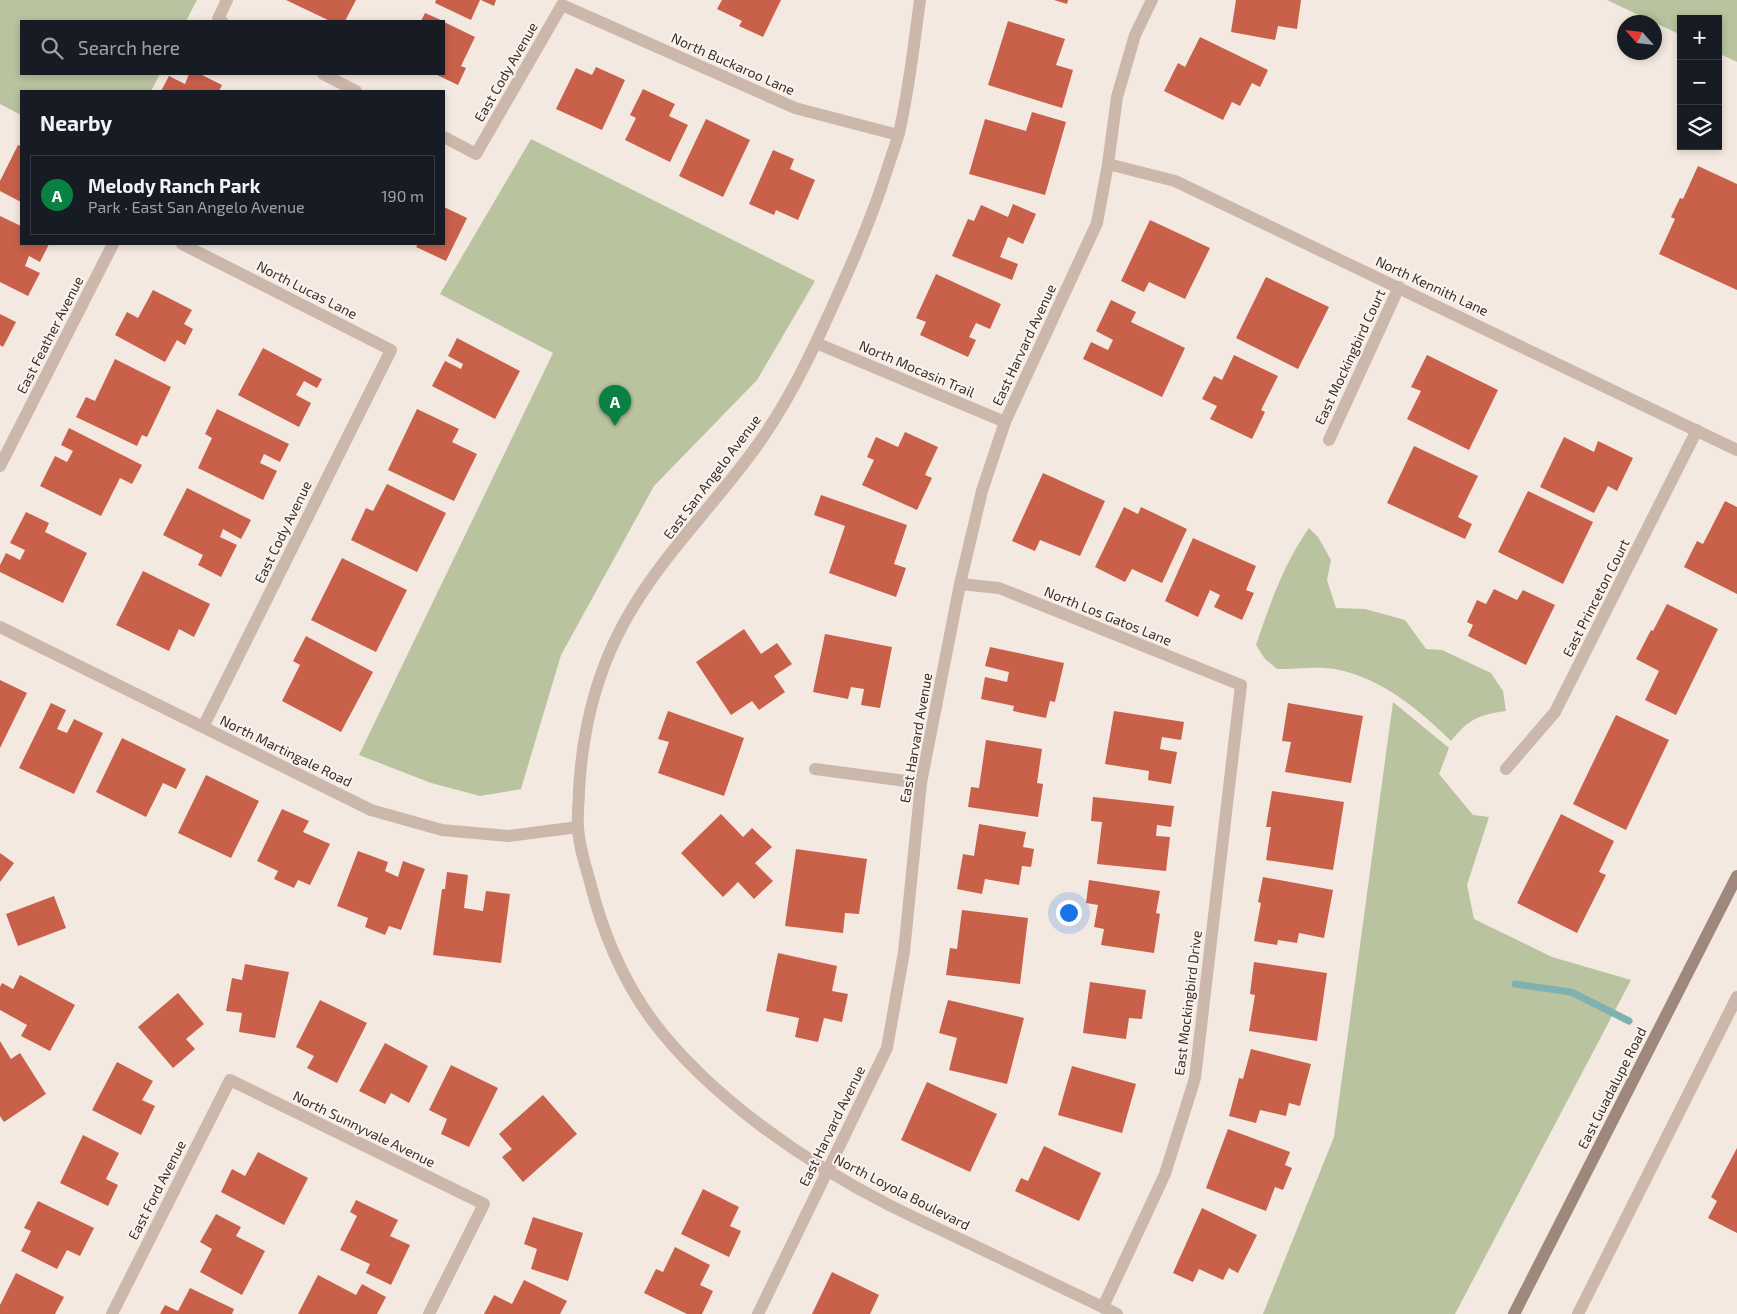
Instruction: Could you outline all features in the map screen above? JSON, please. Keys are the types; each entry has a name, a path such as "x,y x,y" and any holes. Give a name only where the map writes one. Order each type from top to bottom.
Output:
{"main road":[{"name":"East Guadalupe Road","path":"1514,1314 1737,876"}],"street":[{"path":"220,20 228,0"},
{"name":"East San Angelo Avenue","path":"578,827 580,768 586,728 609,654 625,620 652,578 734,477 763,437 787,398 816,343 870,220 898,135 920,0"},
{"name":"East Harvard Avenue","path":"758,1314 887,1048 904,952 921,782 960,584 982,491 1005,422 1097,223 1108,164 1116,97 1135,35 1152,0"},
{"name":"North Buckaroo Lane","path":"562,5 795,108 898,135"},
{"name":"East Cody Avenue","path":"445,138 476,154 562,5"},
{"path":"325,75 354,90"},
{"name":"North Kennith Lane","path":"1108,164 1175,181 1737,450"},
{"name":"East Feather Avenue","path":"0,466 112,245"},
{"name":"North Lucas Lane","path":"184,245 391,350"},
{"name":"East Mockingbird Court","path":"1329,440 1399,287"},
{"name":"North Mocasin Trail","path":"816,343 1005,422"},
{"name":"East Cody Avenue","path":"203,727 391,350"},
{"name":"East Princeton Court","path":"1506,769 1554,712 1697,430"},
{"name":"North Los Gatos Lane","path":"960,584 999,588 1241,686"},
{"name":"North Martingale Road","path":"0,626 371,810 442,830 508,836 578,827"},
{"name":"East Mockingbird Drive","path":"1103,1307 1165,1174 1195,1078 1241,686"},
{"path":"815,769 921,782"},
{"name":"North Loyola Boulevard","path":"578,827 595,903 630,986 649,1016 682,1056 736,1105 778,1137 828,1171 888,1204 1117,1314"},
{"path":"1578,1314 1737,997"},
{"name":"North Sunnyvale Avenue","path":"230,1080 484,1204 429,1314"},
{"name":"East Ford Avenue","path":"112,1314 230,1080"}],"green space":[{"path":"0,0 197,0 187,20 20,20 20,75 159,75 152,90 20,90 20,114 0,104"},
{"path":"1607,0 1737,0 1737,62 1722,55 1722,15 1677,15 1677,33 1662,26 1662,15 1639,15"},
{"path":"531,139 815,281 757,380 654,486 561,655 521,789 480,796 431,783 359,755 553,353 440,294"},
{"path":"1309,528 1318,537 1331,560 1327,580 1336,608 1365,609 1405,620 1426,649 1442,650 1491,673 1503,691 1506,711 1488,714 1475,719 1451,741 1412,706 1384,687 1369,680 1329,668 1277,669 1265,659 1256,645 1272,599 1285,570"},
{"path":"1393,702 1449,748 1439,774 1473,815 1489,817 1467,885 1474,919 1552,957 1631,980 1455,1314 1263,1314 1334,1137"}],"building":[{"path":"286,0 356,0 346,20 328,20"},
{"path":"436,0 480,0 471,20 435,3"},
{"path":"481,0 496,0 494,6"},
{"path":"722,0 781,0 763,37 739,26 742,21 717,9"},
{"path":"1054,0 1068,0 1067,4"},
{"path":"1236,0 1301,0 1297,29 1278,26 1275,40 1231,32"},
{"path":"425,13 441,20 422,20"},
{"path":"1008,21 1065,39 1056,65 1073,70 1062,108 988,85"},
{"path":"445,22 475,37 461,66 466,68 458,85 437,75 445,75"},
{"path":"1200,37 1268,70 1260,87 1252,83 1240,106 1232,102 1223,120 1164,91 1178,63 1185,67"},
{"path":"596,67 625,80 602,130 556,109 576,68 592,75"},
{"path":"189,75 202,75 222,85 220,90 162,90 169,76 185,84"},
{"path":"643,89 675,104 669,116 688,125 670,162 625,140 636,118 630,115"},
{"path":"1032,112 1066,122 1045,195 969,174 985,119 1026,131"},
{"path":"706,119 750,140 723,197 679,176"},
{"path":"18,145 20,146 20,201 0,191 0,181"},
{"path":"773,150 794,159 790,169 815,180 798,220 776,210 774,215 749,204"},
{"path":"1698,166 1737,184 1737,290 1659,254 1675,219 1671,217 1680,198 1683,199"},
{"path":"1013,204 1036,214 1023,244 1008,237 1000,257 1018,264 1012,280 952,256 968,219 974,221 981,205 1008,217"},
{"path":"445,207 467,218 446,261 416,247 417,245 445,245"},
{"path":"0,216 20,226 20,245 48,245 40,262 29,256 25,266 40,273 28,296 0,282"},
{"path":"1150,220 1210,248 1185,299 1149,282 1144,292 1121,281"},
{"path":"936,274 1001,304 990,329 976,323 969,337 976,340 968,357 920,335 926,322 916,318"},
{"path":"1266,277 1329,307 1298,369 1236,338"},
{"path":"153,290 192,310 184,324 193,329 185,345 177,340 165,362 115,335 127,312 138,318"},
{"path":"1111,300 1136,312 1131,322 1185,348 1162,397 1083,359 1091,342 1108,350 1113,340 1096,331"},
{"path":"0,314 16,322 3,347 0,345"},
{"path":"457,338 520,371 495,419 432,386 445,361 461,369 463,364 448,356"},
{"path":"263,348 322,379 317,388 304,381 296,395 311,403 299,427 238,395"},
{"path":"1234,355 1278,376 1261,410 1265,412 1252,439 1210,419 1217,406 1202,399 1214,376 1222,380"},
{"path":"1427,355 1498,390 1469,450 1407,419 1421,391 1411,387"},
{"path":"115,359 171,387 147,437 142,435 137,446 76,417 86,397 95,401"},
{"path":"217,409 289,444 280,462 264,454 260,463 277,471 263,500 198,468 212,438 205,434"},
{"path":"417,409 459,429 452,442 477,454 454,501 388,470"},
{"path":"69,428 142,465 132,484 120,478 101,516 40,486 55,456 67,462 73,451 61,445"},
{"path":"905,432 938,447 925,475 932,478 917,510 862,485 874,460 867,457 876,437 898,447"},
{"path":"1564,437 1594,452 1598,441 1633,458 1617,491 1608,486 1594,513 1540,487"},
{"path":"1414,446 1478,476 1458,517 1472,524 1465,539 1387,503"},
{"path":"1043,473 1105,501 1080,556 1040,540 1035,551 1012,541"},
{"path":"387,484 446,513 417,572 351,540 366,508 373,511"},
{"path":"187,488 251,520 241,539 223,529 220,537 237,545 221,577 198,565 203,555 163,535"},
{"path":"1528,491 1593,522 1563,584 1498,552"},
{"path":"821,495 907,525 894,564 906,568 896,597 829,573 845,526 814,515"},
{"path":"1725,501 1737,507 1737,594 1684,567 1697,541 1703,544"},
{"path":"1124,507 1138,514 1141,507 1187,529 1162,583 1132,569 1125,582 1095,567"},
{"path":"26,512 49,523 45,532 87,553 63,603 0,572 0,565 6,553 20,560 25,550 10,543"},
{"path":"1193,538 1256,566 1246,590 1254,593 1242,620 1214,607 1220,595 1210,590 1198,617 1165,601"},
{"path":"342,558 407,590 376,652 311,620"},
{"path":"143,571 210,604 194,637 179,629 169,651 116,625"},
{"path":"1494,589 1517,600 1523,590 1555,605 1526,665 1468,636 1473,625 1467,622 1477,600 1486,604"},
{"path":"1667,604 1718,629 1676,715 1645,700 1659,671 1636,659"},
{"path":"744,629 761,654 777,643 792,664 774,676 785,692 759,710 752,701 731,715 696,662"},
{"path":"825,634 892,647 880,708 861,705 864,689 851,687 848,699 813,692"},
{"path":"306,636 373,672 341,732 282,701 300,665 293,661"},
{"path":"990,647 1064,663 1055,702 1050,701 1046,718 1013,711 1014,706 981,699 985,677 1007,682 1009,672 985,666"},
{"path":"0,680 27,693 0,748"},
{"path":"51,703 66,710 57,729 67,733 74,719 103,733 74,794 19,768"},
{"path":"1288,703 1363,716 1351,783 1285,772 1291,742 1282,741"},
{"path":"668,711 744,738 724,796 658,773 669,742 658,739"},
{"path":"1114,711 1184,722 1181,740 1162,737 1160,749 1177,752 1171,784 1148,780 1149,771 1105,764"},
{"path":"1616,715 1669,740 1626,830 1573,804"},
{"path":"122,738 186,769 176,789 163,783 146,817 96,792"},
{"path":"986,740 1042,749 1037,783 1043,784 1038,817 968,807 971,787 979,788"},
{"path":"206,775 259,801 231,858 178,833"},
{"path":"1272,791 1344,802 1333,870 1266,860 1271,827 1266,827"},
{"path":"1093,797 1174,806 1171,827 1157,825 1156,836 1170,837 1166,871 1097,864 1102,822 1091,821"},
{"path":"282,809 309,821 303,832 330,844 310,885 298,880 294,888 274,879 278,871 257,861"},
{"path":"721,814 743,837 752,828 772,847 755,863 773,881 754,899 738,882 723,897 681,853"},
{"path":"1561,814 1614,841 1599,872 1606,875 1577,933 1517,903"},
{"path":"979,824 1026,832 1023,847 1034,849 1031,867 1022,866 1019,885 985,879 982,894 957,889 963,854 974,856"},
{"path":"796,849 867,859 859,914 845,913 843,933 785,926"},
{"path":"358,851 388,862 385,871 398,877 403,861 425,869 401,930 389,926 385,935 365,927 368,918 337,906"},
{"path":"0,853 14,863 0,882"},
{"path":"447,872 468,875 464,908 483,911 486,891 510,894 501,963 433,955 442,889 445,889"},
{"path":"1263,877 1333,890 1324,938 1299,933 1297,943 1278,940 1277,945 1254,941 1261,903 1258,902"},
{"path":"1089,880 1160,891 1156,913 1160,914 1154,953 1101,945 1104,929 1094,927 1098,905 1086,903"},
{"path":"54,896 66,928 18,946 6,914"},
{"path":"962,910 1028,918 1020,984 946,975 950,948 957,949"},
{"path":"778,953 837,966 832,991 848,994 842,1022 824,1018 818,1042 795,1037 799,1018 766,1011"},
{"path":"1254,962 1327,973 1317,1041 1249,1031 1255,995 1250,994"},
{"path":"245,964 289,972 275,1038 239,1032 242,1013 226,1011 232,978 242,980"},
{"path":"20,975 75,1005 50,1051 21,1036 27,1025 0,1010 0,987 2,983 13,989"},
{"path":"1090,982 1146,990 1142,1019 1129,1018 1126,1039 1083,1033"},
{"path":"178,993 204,1024 186,1039 195,1049 173,1068 138,1027"},
{"path":"320,1000 367,1023 337,1083 307,1068 314,1056 296,1047"},
{"path":"948,1000 1024,1018 1007,1084 949,1070 957,1038 939,1033"},
{"path":"0,1041 11,1059 20,1053 46,1094 4,1122 0,1116"},
{"path":"385,1043 428,1066 409,1103 391,1093 385,1104 359,1091"},
{"path":"1251,1049 1311,1064 1300,1106 1289,1103 1286,1116 1260,1110 1256,1123 1229,1116 1239,1078 1243,1079"},
{"path":"117,1062 153,1081 142,1100 155,1106 141,1135 92,1110"},
{"path":"451,1065 498,1088 469,1147 441,1134 447,1119 429,1110"},
{"path":"1072,1066 1136,1084 1122,1133 1058,1115"},
{"path":"927,1082 997,1114 970,1172 901,1140"},
{"path":"543,1095 577,1134 523,1182 502,1157 512,1149 499,1134"},
{"path":"1228,1129 1290,1152 1285,1165 1292,1168 1283,1190 1275,1187 1266,1211 1206,1188"},
{"path":"83,1135 119,1153 106,1179 118,1185 108,1206 60,1183"},
{"path":"1044,1146 1101,1173 1079,1221 1015,1191 1021,1178 1028,1181"},
{"path":"1737,1148 1737,1233 1708,1218 1717,1201 1711,1197"},
{"path":"258,1152 308,1178 284,1225 221,1192 232,1169 245,1176"},
{"path":"703,1189 739,1207 730,1226 741,1231 729,1257 681,1234"},
{"path":"356,1200 398,1220 390,1236 410,1245 391,1285 366,1273 370,1264 340,1250 357,1216 350,1212"},
{"path":"38,1201 94,1228 80,1256 67,1250 57,1269 21,1251 31,1231 24,1228"},
{"path":"1202,1208 1257,1235 1238,1273 1229,1268 1223,1280 1199,1269 1193,1282 1173,1273"},
{"path":"216,1214 241,1227 236,1236 265,1251 242,1295 200,1272 212,1249 200,1242"},
{"path":"533,1217 583,1233 568,1281 531,1269 537,1249 524,1244"},
{"path":"675,1247 710,1265 700,1285 713,1291 702,1314 687,1314 644,1293 656,1269 663,1272"},
{"path":"832,1272 879,1295 870,1314 812,1314"},
{"path":"16,1273 64,1297 55,1314 0,1314 0,1305"},
{"path":"318,1275 356,1295 362,1284 386,1297 377,1314 298,1314"},
{"path":"524,1280 567,1301 560,1314 484,1314 494,1295 512,1304"},
{"path":"190,1288 234,1309 232,1314 160,1314 165,1305 178,1311"}],"waterway":[{"path":"1515,984 1571,992 1629,1021"}],"place":[{"name":"Melody Ranch Park","path":"615,426"}]}
